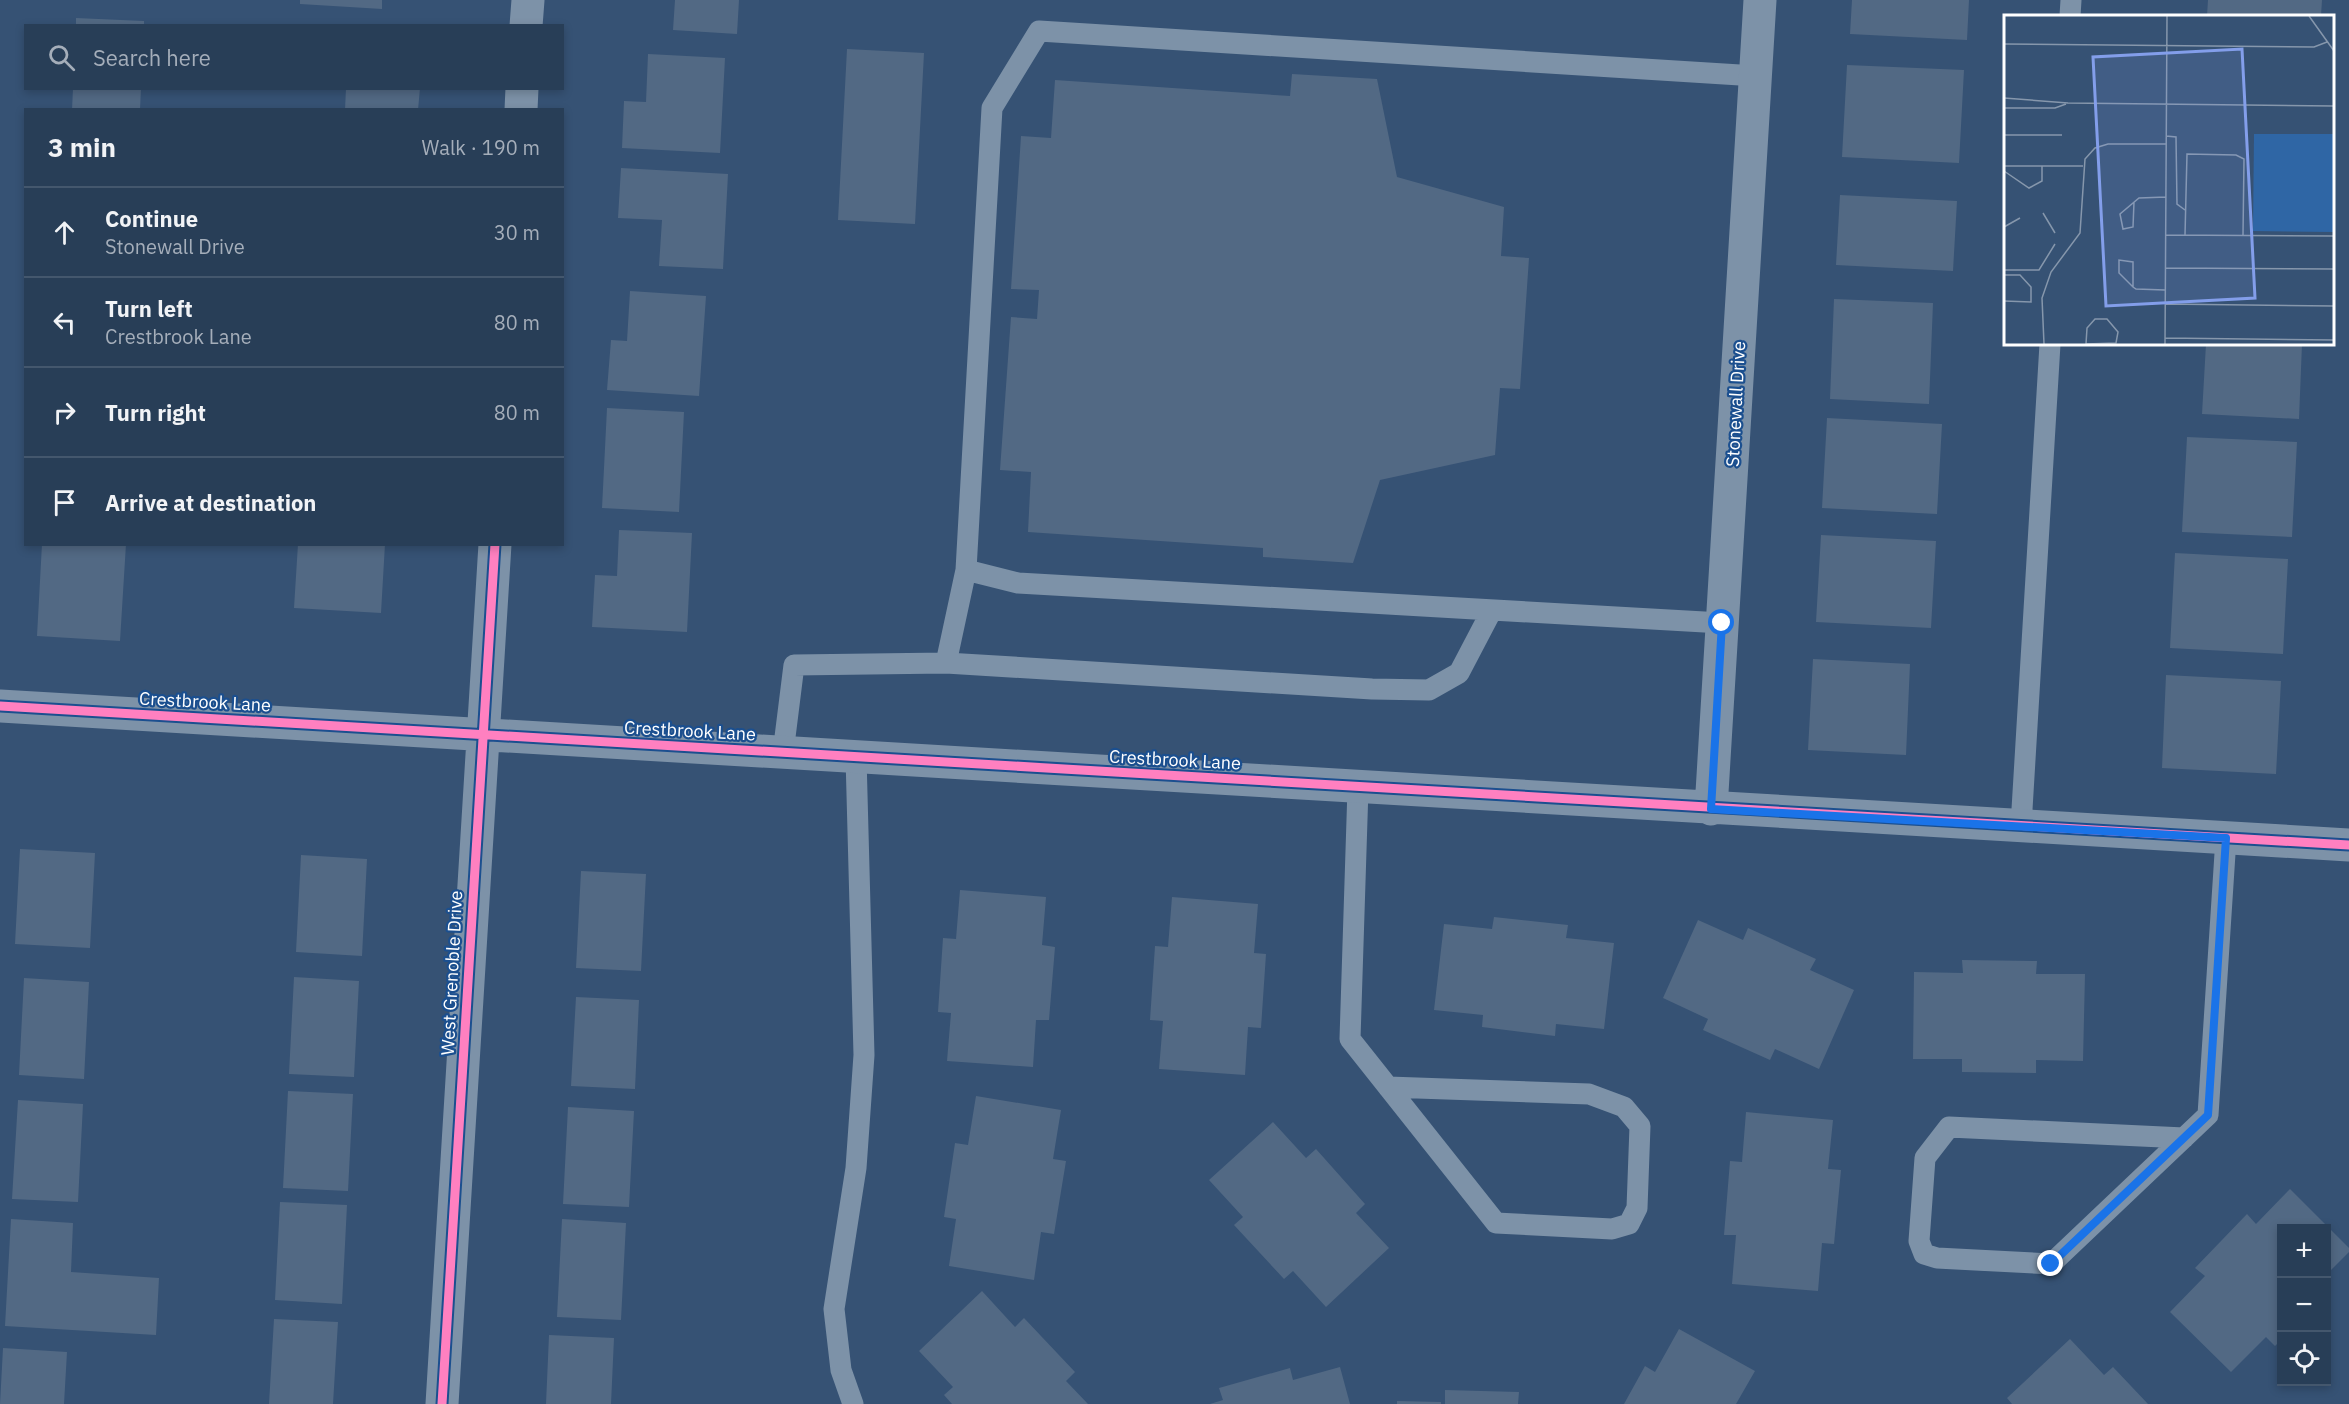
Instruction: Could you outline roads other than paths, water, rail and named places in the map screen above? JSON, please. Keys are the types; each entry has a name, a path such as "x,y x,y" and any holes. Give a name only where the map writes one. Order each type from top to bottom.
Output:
{"street":[{"path":"526,24 528,0"},
{"name":"Stonewall Drive","path":"1711,809 1760,0"},
{"path":"521,108 522,90"},
{"name":"West Grenoble Drive","path":"442,1404 495,546"},
{"name":"Crestbrook Lane","path":"0,706 2349,845"}],"lane":[{"path":"2070,15 2071,0"},
{"path":"946,663 966,570 992,108 1039,31 1756,76"},
{"path":"2021,826 2050,345"},
{"path":"966,570 1018,582 1722,623"},
{"path":"783,753 794,665 946,663 1429,690 1460,673 1492,610"},
{"path":"853,1404 842,1370 834,1310 856,1168 864,1055 856,757"},
{"path":"1358,788 1350,1039 1388,1087 1496,1223 1612,1229 1629,1224 1637,1208 1640,1126 1624,1107 1589,1094 1388,1087"},
{"path":"2184,1138 1949,1127 1925,1158 1920,1241 1924,1254 1937,1258 2051,1264 2184,1138 2208,1115 2226,838"}]}
